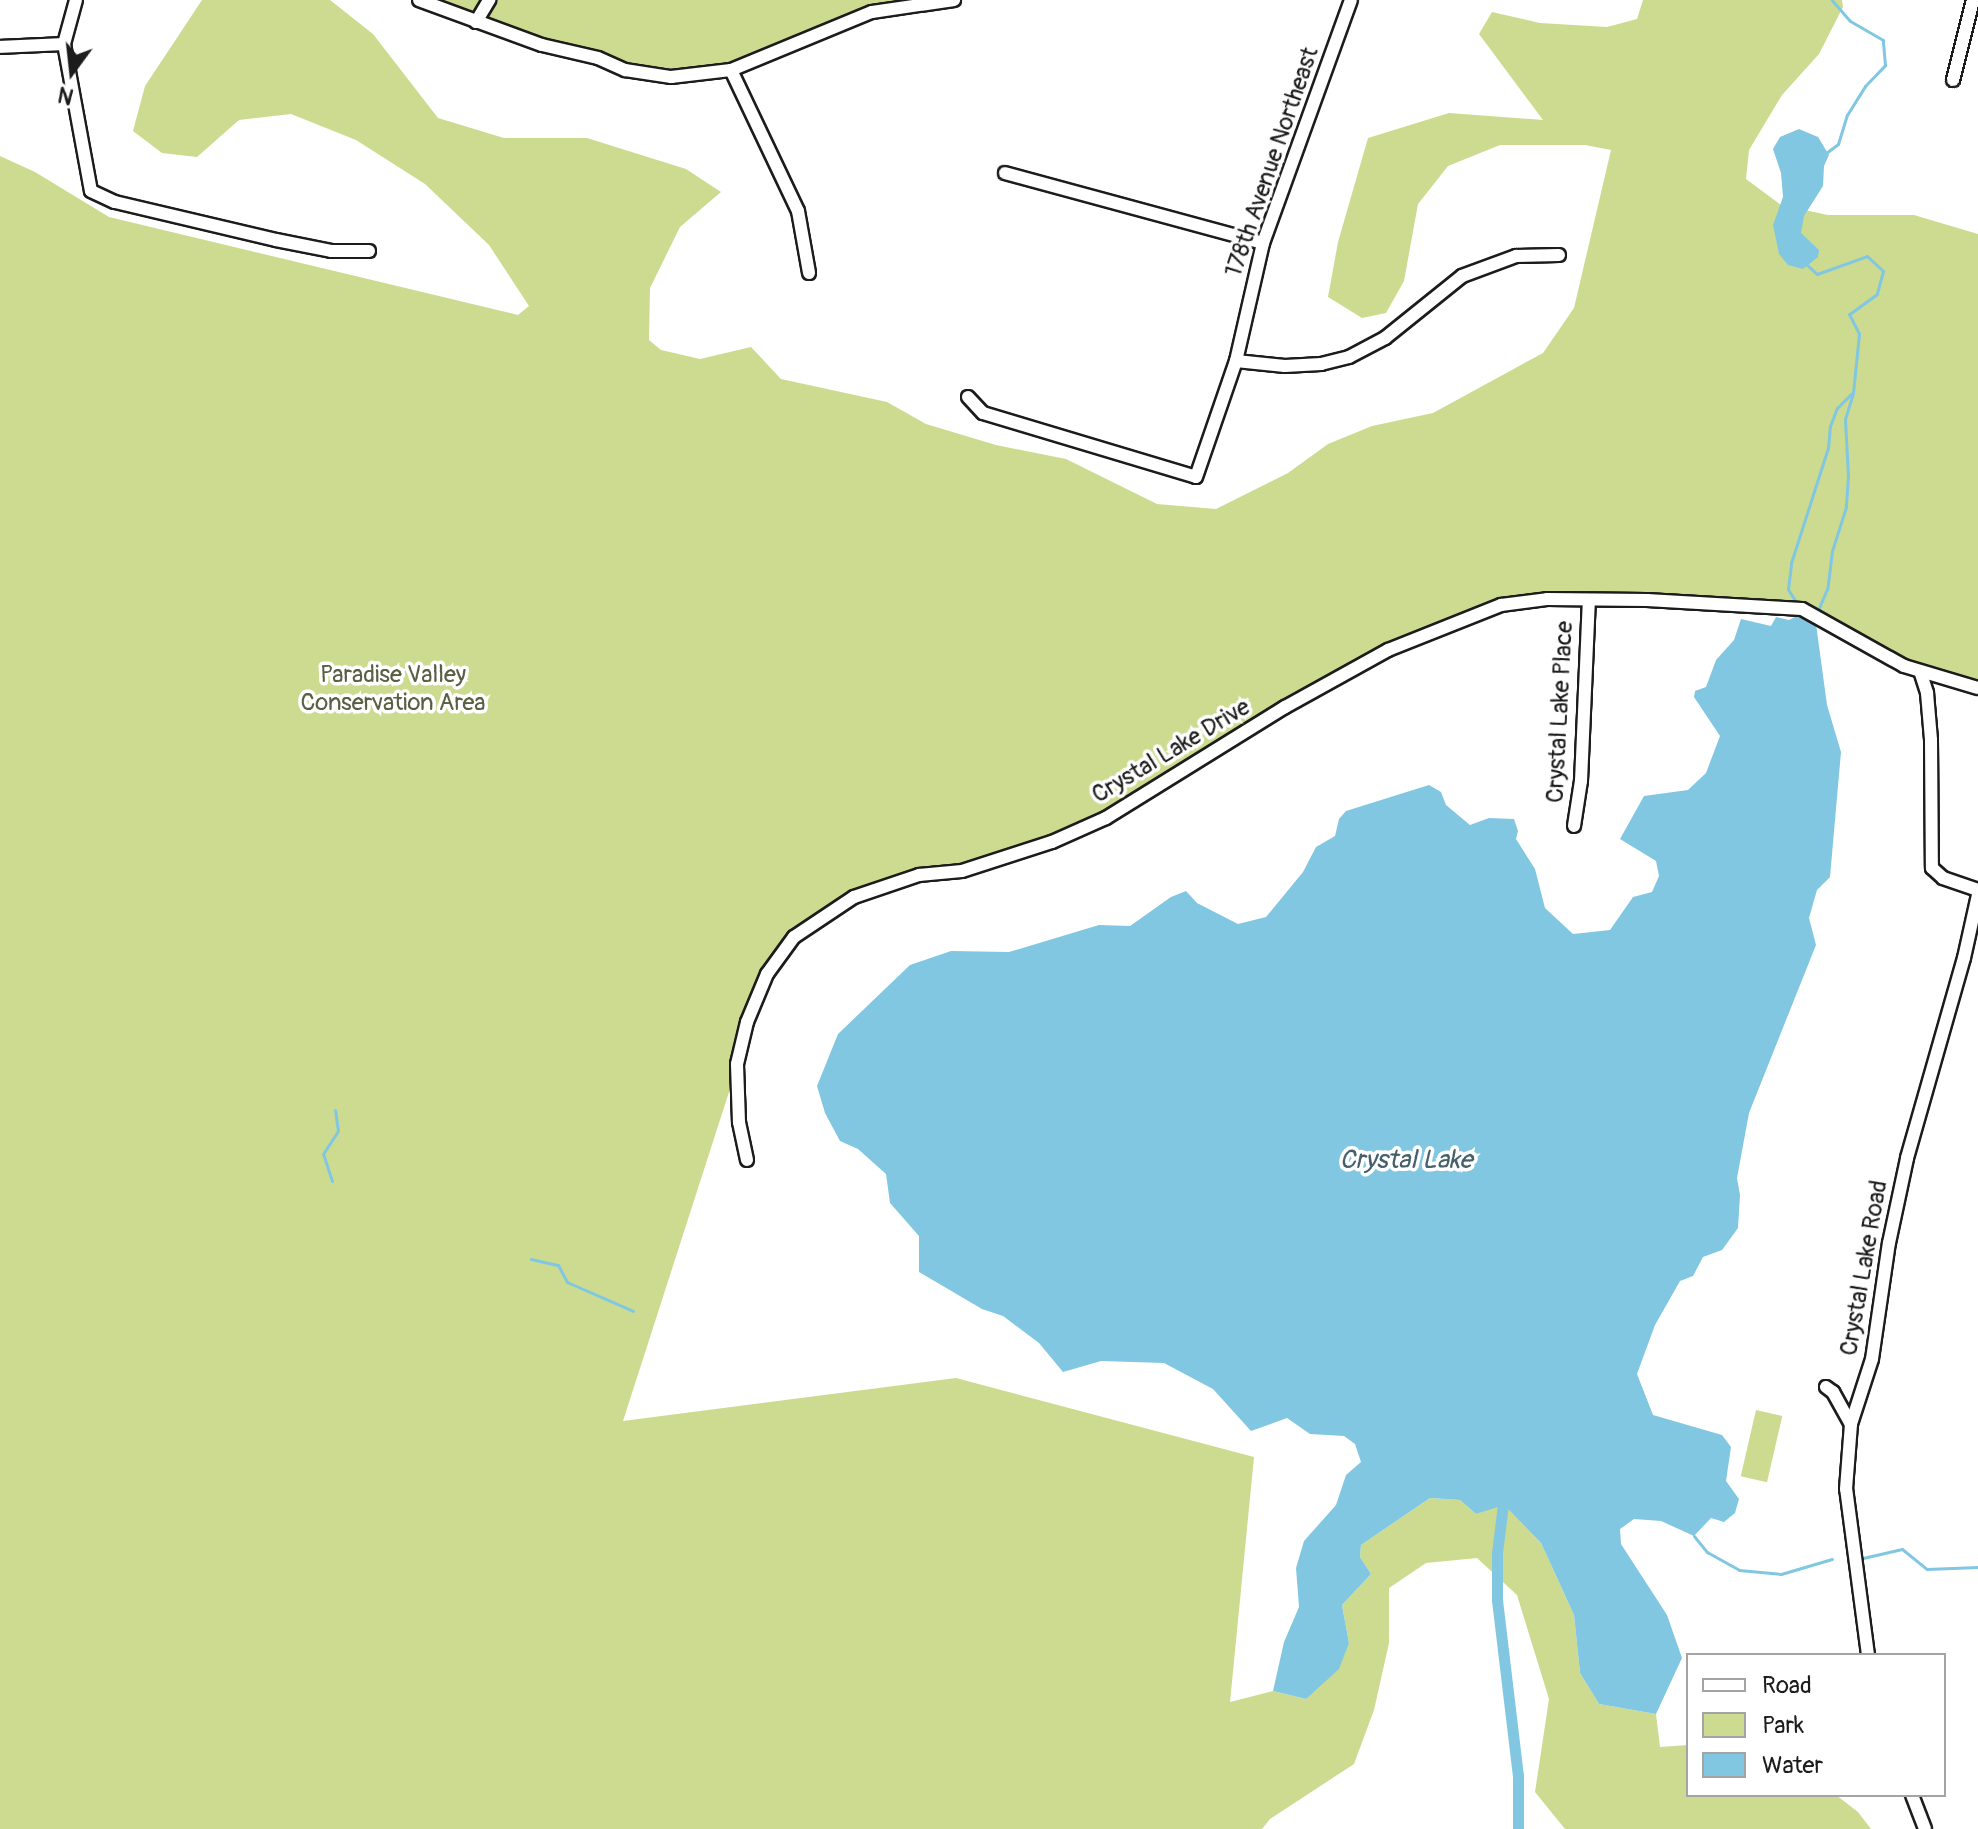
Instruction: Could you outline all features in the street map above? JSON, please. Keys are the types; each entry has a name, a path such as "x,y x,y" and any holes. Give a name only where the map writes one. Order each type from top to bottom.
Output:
{"street":[{"path":"76,0 64,44 91,191 115,202 276,240 331,251 369,251"},
{"path":"419,0 476,22 625,70 671,77 731,70 872,12 954,0"},
{"path":"476,22 489,0"},
{"name":"178th Avenue Northeast","path":"968,397 983,413 1196,477 1236,361 1263,243 1351,0"},
{"path":"1953,80 1973,0"},
{"path":"0,47 64,44"},
{"path":"731,70 798,211 809,273"},
{"path":"1005,173 1263,243"},
{"path":"1236,361 1285,366 1321,364 1349,357 1385,338 1462,276 1516,256 1559,255"},
{"name":"Crystal Lake Drive","path":"747,1160 739,1122 737,1064 747,1022 767,974 794,937 854,897 919,875 962,871 1052,842 1106,818 1272,715 1388,650 1501,605 1547,599 1688,601 1798,609 1921,674"},
{"name":"Crystal Lake Place","path":"1574,826 1581,781 1584,659 1589,601"},
{"path":"1921,674 1978,688"},
{"path":"1921,674 1927,693 1931,740 1932,868 1943,878 1978,892"},
{"name":"Crystal Lake Road","path":"1868,1653 1846,1489 1851,1424 1872,1359 1889,1243 1907,1158 1964,958 1978,892"},
{"path":"1826,1387 1833,1392 1851,1424"},
{"path":"1913,1797 1925,1829"}],"green space":[{"name":"Paradise Valley Conservation Area","path":"202,0 330,0 373,34 438,118 504,138 587,138 686,169 721,192 680,227 650,288 649,340 661,350 700,359 751,347 781,379 887,402 926,424 996,445 1066,459 1157,504 1216,509 1288,473 1328,444 1372,426 1433,413 1543,353 1574,308 1611,150 1585,145 1500,145 1448,166 1418,204 1404,281 1386,313 1362,318 1328,297 1338,242 1368,138 1449,113 1543,120 1479,34 1492,12 1540,23 1607,27 1637,19 1643,0 1842,0 1843,7 1819,54 1782,95 1749,150 1746,179 1781,205 1828,215 1914,215 1978,234 1978,688 1921,674 1814,613 1547,594 1388,650 1106,818 962,871 919,875 854,897 794,937 767,974 623,1421 956,1378 1254,1457 1230,1702 1273,1691 1306,1699 1349,1643 1342,1605 1371,1574 1360,1557 1361,1545 1430,1498 1460,1500 1476,1514 1503,1504 1541,1543 1574,1615 1580,1673 1599,1704 1656,1714 1660,1747 1686,1745 1686,1797 1839,1797 1858,1812 1871,1829 1565,1829 1535,1792 1549,1699 1517,1595 1477,1558 1426,1563 1389,1588 1389,1643 1374,1710 1354,1764 1270,1819 1262,1829 0,1829 0,156 35,172 109,217 518,315 529,306 489,245 425,184 356,140 291,114 239,120 197,157 162,153 133,131 145,86"},
{"path":"419,0 954,0 872,12 731,70 671,77 625,70"},
{"path":"1756,1410 1782,1416 1767,1482 1741,1476"}],"water":[{"path":"1799,129 1818,137 1829,155 1824,166 1823,186 1804,216 1801,233 1819,250 1818,257 1803,269 1788,265 1779,254 1773,225 1783,197 1781,173 1773,149 1780,137"},
{"name":"Crystal Lake","path":"1794,602 1798,602 1803,614 1816,624 1827,705 1841,752 1830,877 1817,890 1809,918 1816,945 1749,1113 1737,1178 1740,1195 1738,1228 1722,1250 1703,1257 1693,1276 1680,1281 1655,1325 1637,1374 1653,1415 1722,1435 1731,1447 1726,1481 1739,1499 1735,1513 1724,1522 1711,1518 1694,1536 1661,1521 1634,1519 1620,1529 1621,1544 1667,1615 1682,1658 1656,1714 1599,1704 1580,1673 1574,1615 1541,1543 1504,1505 1476,1514 1460,1500 1430,1498 1361,1545 1360,1557 1371,1574 1342,1605 1349,1643 1339,1669 1306,1699 1273,1691 1284,1642 1299,1607 1296,1568 1304,1541 1336,1505 1346,1475 1361,1462 1355,1444 1344,1436 1310,1434 1287,1418 1251,1431 1213,1389 1164,1363 1101,1361 1063,1372 1039,1343 1003,1316 982,1309 919,1272 919,1236 890,1203 886,1174 858,1149 840,1141 825,1113 817,1086 838,1034 910,965 951,951 1009,952 1099,925 1130,926 1171,897 1186,891 1197,903 1238,924 1266,917 1303,872 1316,847 1335,836 1339,819 1346,811 1429,785 1441,792 1446,805 1470,825 1489,818 1514,819 1518,831 1516,839 1535,869 1545,908 1573,934 1610,930 1633,897 1652,892 1659,876 1656,861 1620,839 1644,796 1688,790 1706,773 1720,736 1694,697 1695,691 1706,687 1716,660 1734,640 1741,619 1771,626 1776,617 1789,620 1797,616"}],"waterway":[{"path":"1826,153 1838,144 1847,115 1865,86 1885,65 1883,40 1850,21 1832,0"},
{"path":"1805,263 1817,274 1867,256 1883,271 1877,294 1849,314 1859,334 1853,393 1845,419 1846,507 1832,551 1827,589 1819,608"},
{"path":"1796,602 1788,589 1791,563 1828,448 1830,426 1837,408 1851,394"},
{"path":"332,1181 323,1154 338,1131 335,1110"},
{"path":"531,1259 558,1265 567,1282 633,1311"},
{"path":"1503,1504 1497,1553 1497,1600 1518,1776 1518,1829"},
{"path":"1694,1536 1707,1552 1739,1570 1781,1574 1832,1559"},
{"path":"1863,1558 1902,1549 1927,1569 1978,1567"}]}
